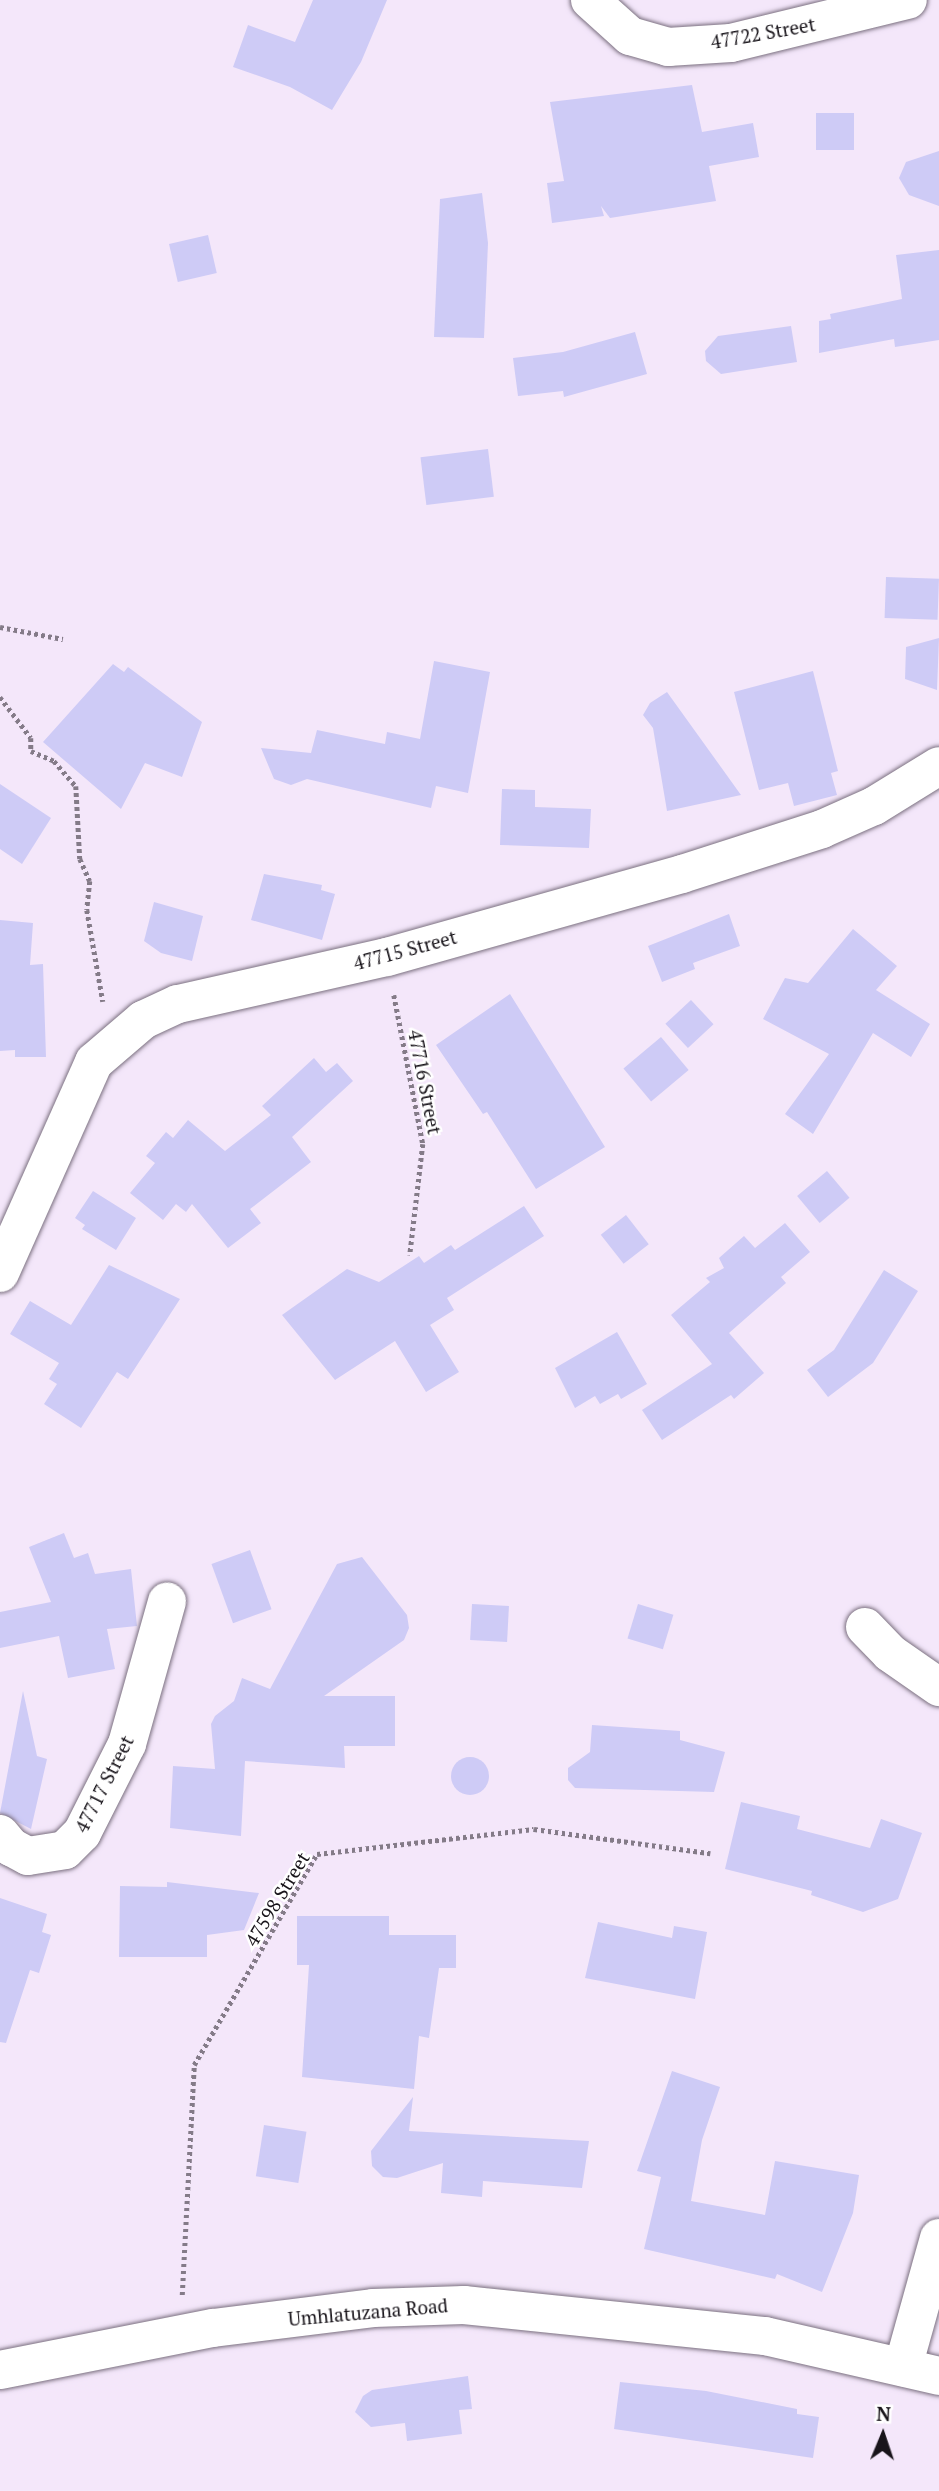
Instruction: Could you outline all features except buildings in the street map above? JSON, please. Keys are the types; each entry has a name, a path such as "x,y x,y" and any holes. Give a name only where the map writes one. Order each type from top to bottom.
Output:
{"street":[{"name":"47722 Street","path":"590,0 630,36 667,47 731,43 908,0"},
{"name":"47715 Street","path":"0,1273 93,1062 114,1040 178,1004 387,957 682,874 822,829 874,806 939,766"},
{"name":"47717 Street","path":"0,1834 11,1847 28,1856 65,1850 82,1833 127,1744 167,1602"},
{"path":"865,1627 890,1653 939,1687"},
{"name":"Umhlatuzana Road","path":"0,2370 180,2334 373,2308 464,2305 765,2336 921,2371 939,2238"}],"path":[{"path":"0,627 63,639"},
{"path":"0,697 31,738 31,751 54,761 76,786 80,859 90,881 90,930 114,1040"},
{"name":"47716 Street","path":"387,957 423,1144 410,1255"},
{"name":"47598 Street","path":"180,2334 194,2065 317,1854 534,1829 710,1853"}]}
